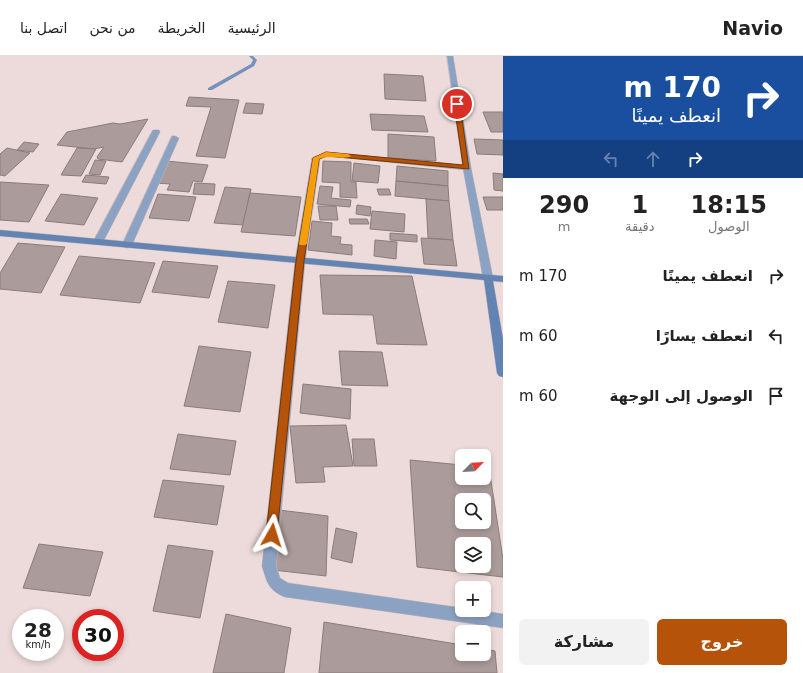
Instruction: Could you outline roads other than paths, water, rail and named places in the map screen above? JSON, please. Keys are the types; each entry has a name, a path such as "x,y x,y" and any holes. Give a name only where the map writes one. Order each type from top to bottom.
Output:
{"main road":[{"path":"0,233 503,279"},
{"path":"488,278 503,373"}],"street":[{"path":"450,56 467,168 488,278"},
{"path":"98,242 156,132"},
{"path":"127,245 176,138"},
{"path":"467,168 326,154 316,158 300,261 269,566 274,582 285,590 503,622"}],"waterway":[{"path":"210,89 253,65 255,60 251,56"}]}
